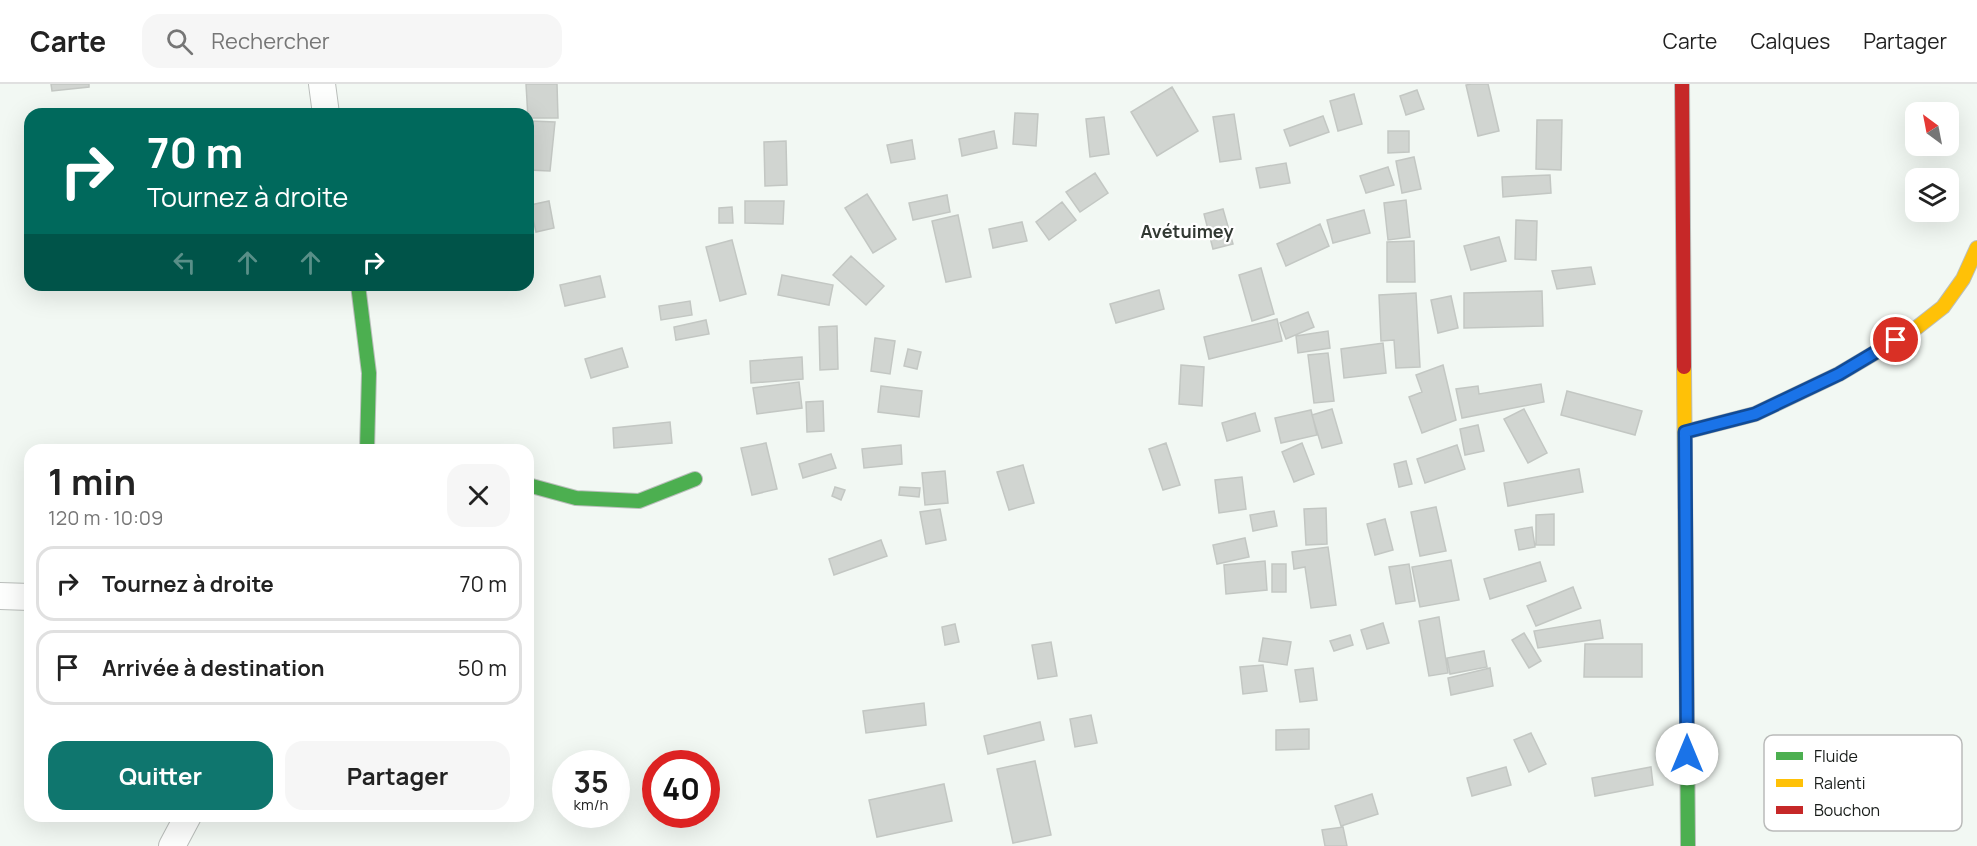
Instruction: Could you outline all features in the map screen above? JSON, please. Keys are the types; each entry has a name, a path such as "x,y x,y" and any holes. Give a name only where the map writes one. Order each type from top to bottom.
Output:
{"street":[{"path":"322,84 325,108"},
{"path":"1682,84 1688,846"},
{"path":"1685,432 1755,414 1839,374 1915,329 1943,307 1963,279 1977,248"},
{"path":"359,291 369,373 367,444"},
{"path":"534,487 576,498 639,501 695,479"},
{"path":"0,596 24,597"},
{"path":"172,846 185,822"}],"building":[{"path":"51,84 89,84 89,87 52,91"},
{"path":"526,84 557,84 558,118 534,118 534,108 527,108"},
{"path":"1488,84 1499,131 1478,136 1466,85"},
{"path":"1172,87 1198,131 1157,156 1131,112"},
{"path":"1417,90 1424,109 1406,115 1400,96"},
{"path":"1354,94 1362,124 1338,131 1330,101"},
{"path":"1015,113 1038,114 1036,146 1013,144"},
{"path":"1234,114 1241,159 1220,162 1213,117"},
{"path":"1323,116 1329,132 1290,146 1284,130"},
{"path":"1104,117 1109,154 1090,157 1086,119"},
{"path":"1537,120 1562,120 1561,170 1536,169"},
{"path":"534,121 555,122 550,171 534,170"},
{"path":"994,131 997,148 962,156 959,139"},
{"path":"1388,131 1409,131 1409,152 1388,153"},
{"path":"912,140 915,159 891,163 887,145"},
{"path":"786,141 787,185 765,186 764,142"},
{"path":"1414,157 1421,189 1402,193 1396,161"},
{"path":"1286,163 1290,183 1260,188 1256,168"},
{"path":"1388,167 1394,185 1366,193 1360,176"},
{"path":"1095,173 1108,193 1080,212 1066,192"},
{"path":"1550,175 1551,193 1503,197 1502,177"},
{"path":"867,194 896,239 873,253 845,208"},
{"path":"947,195 950,212 913,220 909,203"},
{"path":"1406,200 1410,237 1388,240 1384,203"},
{"path":"549,201 554,228 536,232 534,204"},
{"path":"745,201 784,201 783,224 745,223"},
{"path":"1062,202 1076,220 1049,240 1036,222"},
{"path":"732,207 733,223 719,223 719,208"},
{"path":"1223,209 1233,244 1213,249 1204,214"},
{"path":"1364,210 1370,233 1333,243 1327,220"},
{"path":"958,215 971,277 946,282 932,221"},
{"path":"1516,220 1537,221 1536,260 1515,259"},
{"path":"1022,222 1027,241 993,248 989,229"},
{"path":"1320,224 1329,246 1286,266 1277,244"},
{"path":"1499,237 1506,261 1471,270 1464,246"},
{"path":"732,240 746,294 720,301 706,247"},
{"path":"1414,241 1415,282 1387,282 1387,242"},
{"path":"851,256 884,286 866,305 833,275"},
{"path":"1591,267 1595,284 1557,289 1552,271"},
{"path":"1261,268 1274,314 1252,321 1239,275"},
{"path":"782,275 833,285 829,305 778,295"},
{"path":"600,276 605,297 565,306 560,285"},
{"path":"1159,290 1164,309 1116,323 1110,304"},
{"path":"1542,291 1543,326 1464,328 1464,293"},
{"path":"1416,293 1420,367 1396,368 1394,340 1381,341 1379,295"},
{"path":"1451,296 1458,328 1438,333 1431,300"},
{"path":"690,301 692,315 661,320 659,306"},
{"path":"1308,312 1314,327 1286,339 1280,323"},
{"path":"1277,319 1282,341 1209,359 1204,337"},
{"path":"706,320 709,334 676,340 674,327"},
{"path":"837,326 838,369 820,370 819,327"},
{"path":"1328,331 1330,348 1298,353 1296,336"},
{"path":"875,338 895,341 890,374 871,371"},
{"path":"1383,343 1386,373 1344,378 1341,349"},
{"path":"622,348 628,367 591,378 585,359"},
{"path":"908,349 921,352 917,369 904,366"},
{"path":"1328,353 1334,401 1314,403 1308,355"},
{"path":"802,357 803,379 751,383 750,361"},
{"path":"1181,365 1204,367 1202,406 1179,404"},
{"path":"1443,365 1456,420 1422,433 1409,397 1422,392 1416,375"},
{"path":"799,382 802,408 757,414 753,388"},
{"path":"1541,384 1544,402 1462,418 1456,389 1478,386 1479,394"},
{"path":"881,386 922,391 919,417 878,412"},
{"path":"1567,391 1642,411 1635,435 1561,415"},
{"path":"823,401 824,431 807,432 806,402"},
{"path":"1332,409 1342,443 1322,448 1312,415"},
{"path":"1524,409 1547,453 1528,463 1504,419"},
{"path":"1311,410 1317,435 1281,443 1275,418"},
{"path":"1255,413 1260,431 1227,441 1222,423"},
{"path":"670,422 672,443 614,448 613,428"},
{"path":"1478,425 1484,451 1465,455 1460,429"},
{"path":"766,443 777,489 752,495 741,448"},
{"path":"1166,443 1180,485 1163,490 1149,449"},
{"path":"1302,443 1314,474 1294,482 1282,452"},
{"path":"901,445 902,464 864,468 862,449"},
{"path":"1457,445 1465,469 1425,483 1417,459"},
{"path":"831,454 836,468 803,478 799,464"},
{"path":"1406,461 1412,484 1399,487 1394,464"},
{"path":"1023,465 1034,503 1009,510 997,472"},
{"path":"1579,469 1583,492 1508,506 1504,483"},
{"path":"945,471 948,503 925,505 922,473"},
{"path":"1242,477 1246,509 1219,513 1215,480"},
{"path":"835,487 845,490 841,500 832,496"},
{"path":"900,487 920,488 919,497 899,495"},
{"path":"1436,507 1446,551 1420,556 1411,512"},
{"path":"1326,508 1327,544 1306,545 1304,509"},
{"path":"940,509 946,540 926,544 920,512"},
{"path":"1274,511 1277,526 1253,531 1250,515"},
{"path":"1554,514 1554,545 1536,545 1536,515"},
{"path":"1385,519 1393,550 1375,555 1367,524"},
{"path":"1532,527 1535,547 1519,550 1515,530"},
{"path":"1245,538 1249,557 1217,564 1213,545"},
{"path":"881,540 887,556 834,575 829,559"},
{"path":"1328,547 1336,605 1311,608 1305,567 1294,569 1292,552"},
{"path":"1451,560 1459,600 1420,607 1412,567"},
{"path":"1265,561 1267,590 1226,594 1224,565"},
{"path":"1540,562 1546,581 1490,599 1484,579"},
{"path":"1272,564 1286,564 1286,592 1272,592"},
{"path":"1409,564 1415,601 1396,604 1389,567"},
{"path":"1573,587 1581,608 1536,626 1527,606"},
{"path":"1439,617 1448,673 1429,676 1419,621"},
{"path":"1600,620 1603,638 1538,648 1534,631"},
{"path":"1383,623 1389,643 1367,649 1361,630"},
{"path":"955,624 959,642 945,645 942,627"},
{"path":"1524,633 1541,661 1529,668 1512,640"},
{"path":"1350,635 1353,645 1334,651 1330,641"},
{"path":"1263,638 1291,642 1287,665 1259,661"},
{"path":"1051,642 1057,676 1038,679 1032,645"},
{"path":"1585,644 1642,644 1642,677 1584,677"},
{"path":"1484,651 1487,667 1450,674 1447,658"},
{"path":"1263,665 1267,691 1243,694 1240,667"},
{"path":"1313,668 1317,700 1300,702 1295,670"},
{"path":"1490,668 1493,686 1451,695 1448,678"},
{"path":"924,703 926,725 866,733 863,711"},
{"path":"1091,715 1097,743 1075,747 1070,719"},
{"path":"1040,722 1044,740 988,754 984,736"},
{"path":"1309,729 1309,749 1276,750 1276,730"},
{"path":"1531,733 1546,764 1529,772 1514,740"},
{"path":"1035,761 1051,835 1013,843 997,769"},
{"path":"1506,767 1511,785 1472,796 1467,778"},
{"path":"1651,767 1653,785 1595,796 1592,778"},
{"path":"944,784 952,821 877,837 869,800"},
{"path":"1372,794 1378,814 1341,826 1335,806"},
{"path":"1343,827 1347,846 1325,846 1322,830"}],"traffic: fast":[{"path":"359,291 369,373 367,444"},
{"path":"534,487 576,498 639,501 695,479"},
{"path":"1687,725 1688,846"}],"traffic: slow":[{"path":"1685,432 1755,414 1839,374 1915,329 1943,307 1963,279 1977,248"},
{"path":"1684,367 1687,725"}],"traffic: jam":[{"path":"1682,84 1684,367"}],"district":[{"name":"Avétuimey","path":"1187,231"}],"route":[{"path":"1687,754 1685,432 1755,414 1839,374 1896,340"}]}
